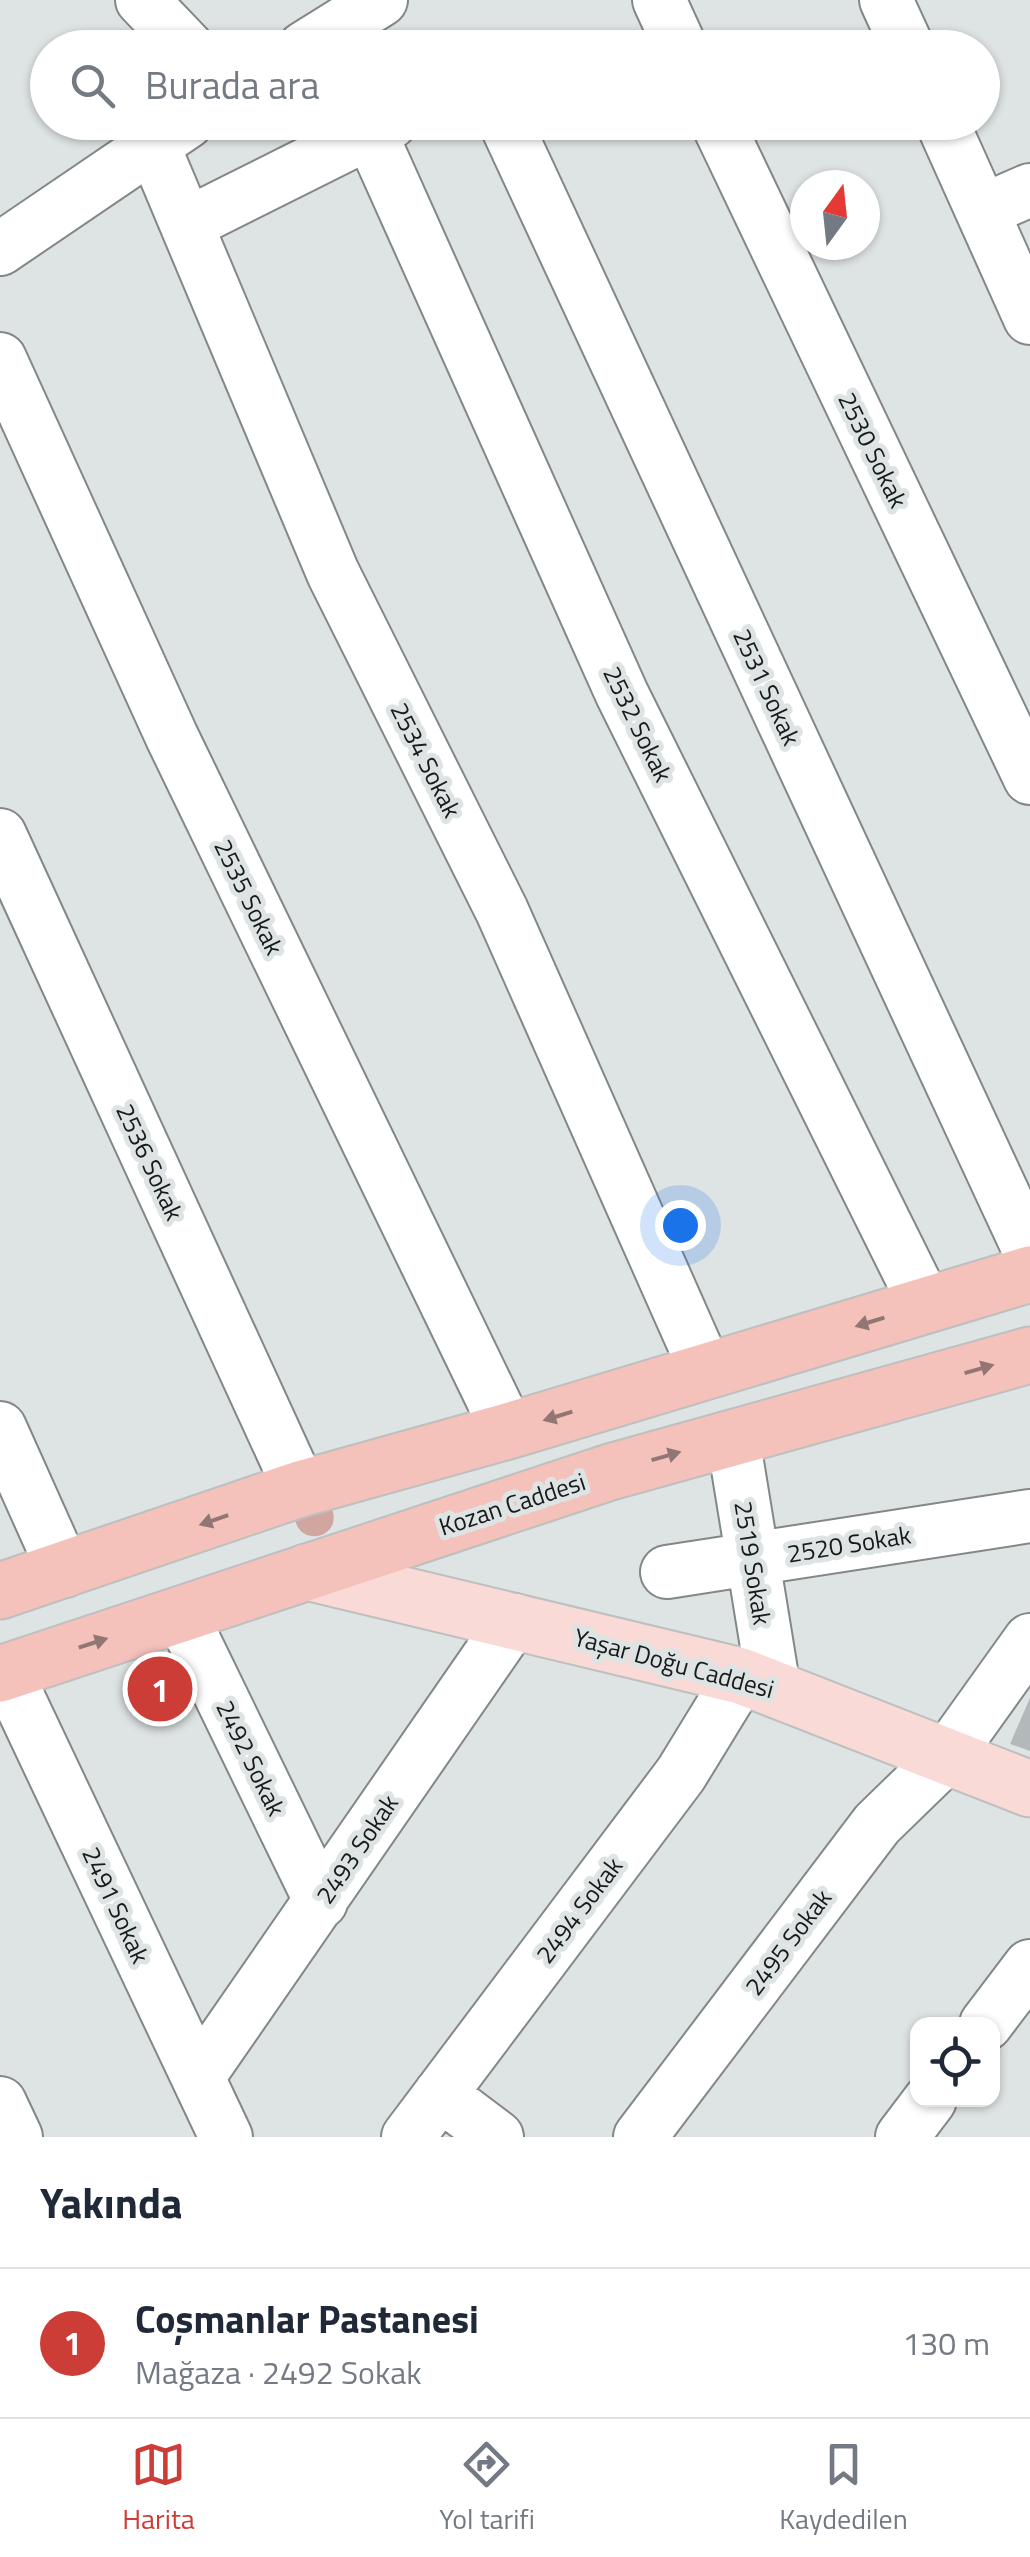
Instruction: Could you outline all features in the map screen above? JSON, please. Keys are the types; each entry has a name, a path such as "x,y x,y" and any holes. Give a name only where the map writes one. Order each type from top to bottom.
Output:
{"highway":[{"path":"0,1591 304,1489 1030,1274"},
{"name":"Kozan Caddesi","path":"3,1673 610,1472 1030,1354"},
{"path":"304,1489 362,1527 331,1564 292,1562 277,1539 304,1489"}],"main road":[{"name":"Yaşar Doğu Caddesi","path":"331,1564 514,1620 758,1682 1030,1788"}],"street":[{"path":"142,0 171,30"},
{"path":"333,30 382,0"},
{"path":"658,0 672,30"},
{"path":"886,0 900,30"},
{"path":"0,249 161,140"},
{"name":"2534 Sokak","path":"171,140 186,224 333,574 502,911 706,1371"},
{"path":"186,224 356,140"},
{"name":"2532 Sokak","path":"385,140 622,694 926,1306"},
{"name":"2531 Sokak","path":"513,140 1030,1252"},
{"name":"2530 Sokak","path":"726,140 1030,778"},
{"path":"950,140 1030,318"},
{"path":"982,211 1030,190"},
{"name":"2535 Sokak","path":"0,359 172,737 508,1431"},
{"name":"2536 Sokak","path":"0,835 304,1489"},
{"path":"0,1428 64,1571"},
{"name":"2519 Sokak","path":"733,1438 752,1560 758,1682"},
{"name":"2520 Sokak","path":"667,1572 1030,1516"},
{"name":"2492 Sokak","path":"181,1614 321,1902"},
{"name":"2493 Sokak","path":"198,2077 514,1620"},
{"name":"2495 Sokak","path":"640,2137 878,1824 947,1756 1030,1640"},
{"name":"2491 Sokak","path":"3,1673 226,2137"},
{"name":"2494 Sokak","path":"408,2137 682,1774 758,1682"},
{"path":"991,2017 1030,1966"},
{"path":"440,2094 497,2137"},
{"path":"0,2103 16,2137"},
{"path":"902,2137 925,2107"}],"shaded area":[{"path":"327,1500 333,1513 328,1531 312,1536 303,1533 294,1512"}],"building":[{"path":"1030,1698 1030,1751 1010,1744"}],"place":[{"name":"Coşmanlar Pastanesi","path":"160,1689"}]}
